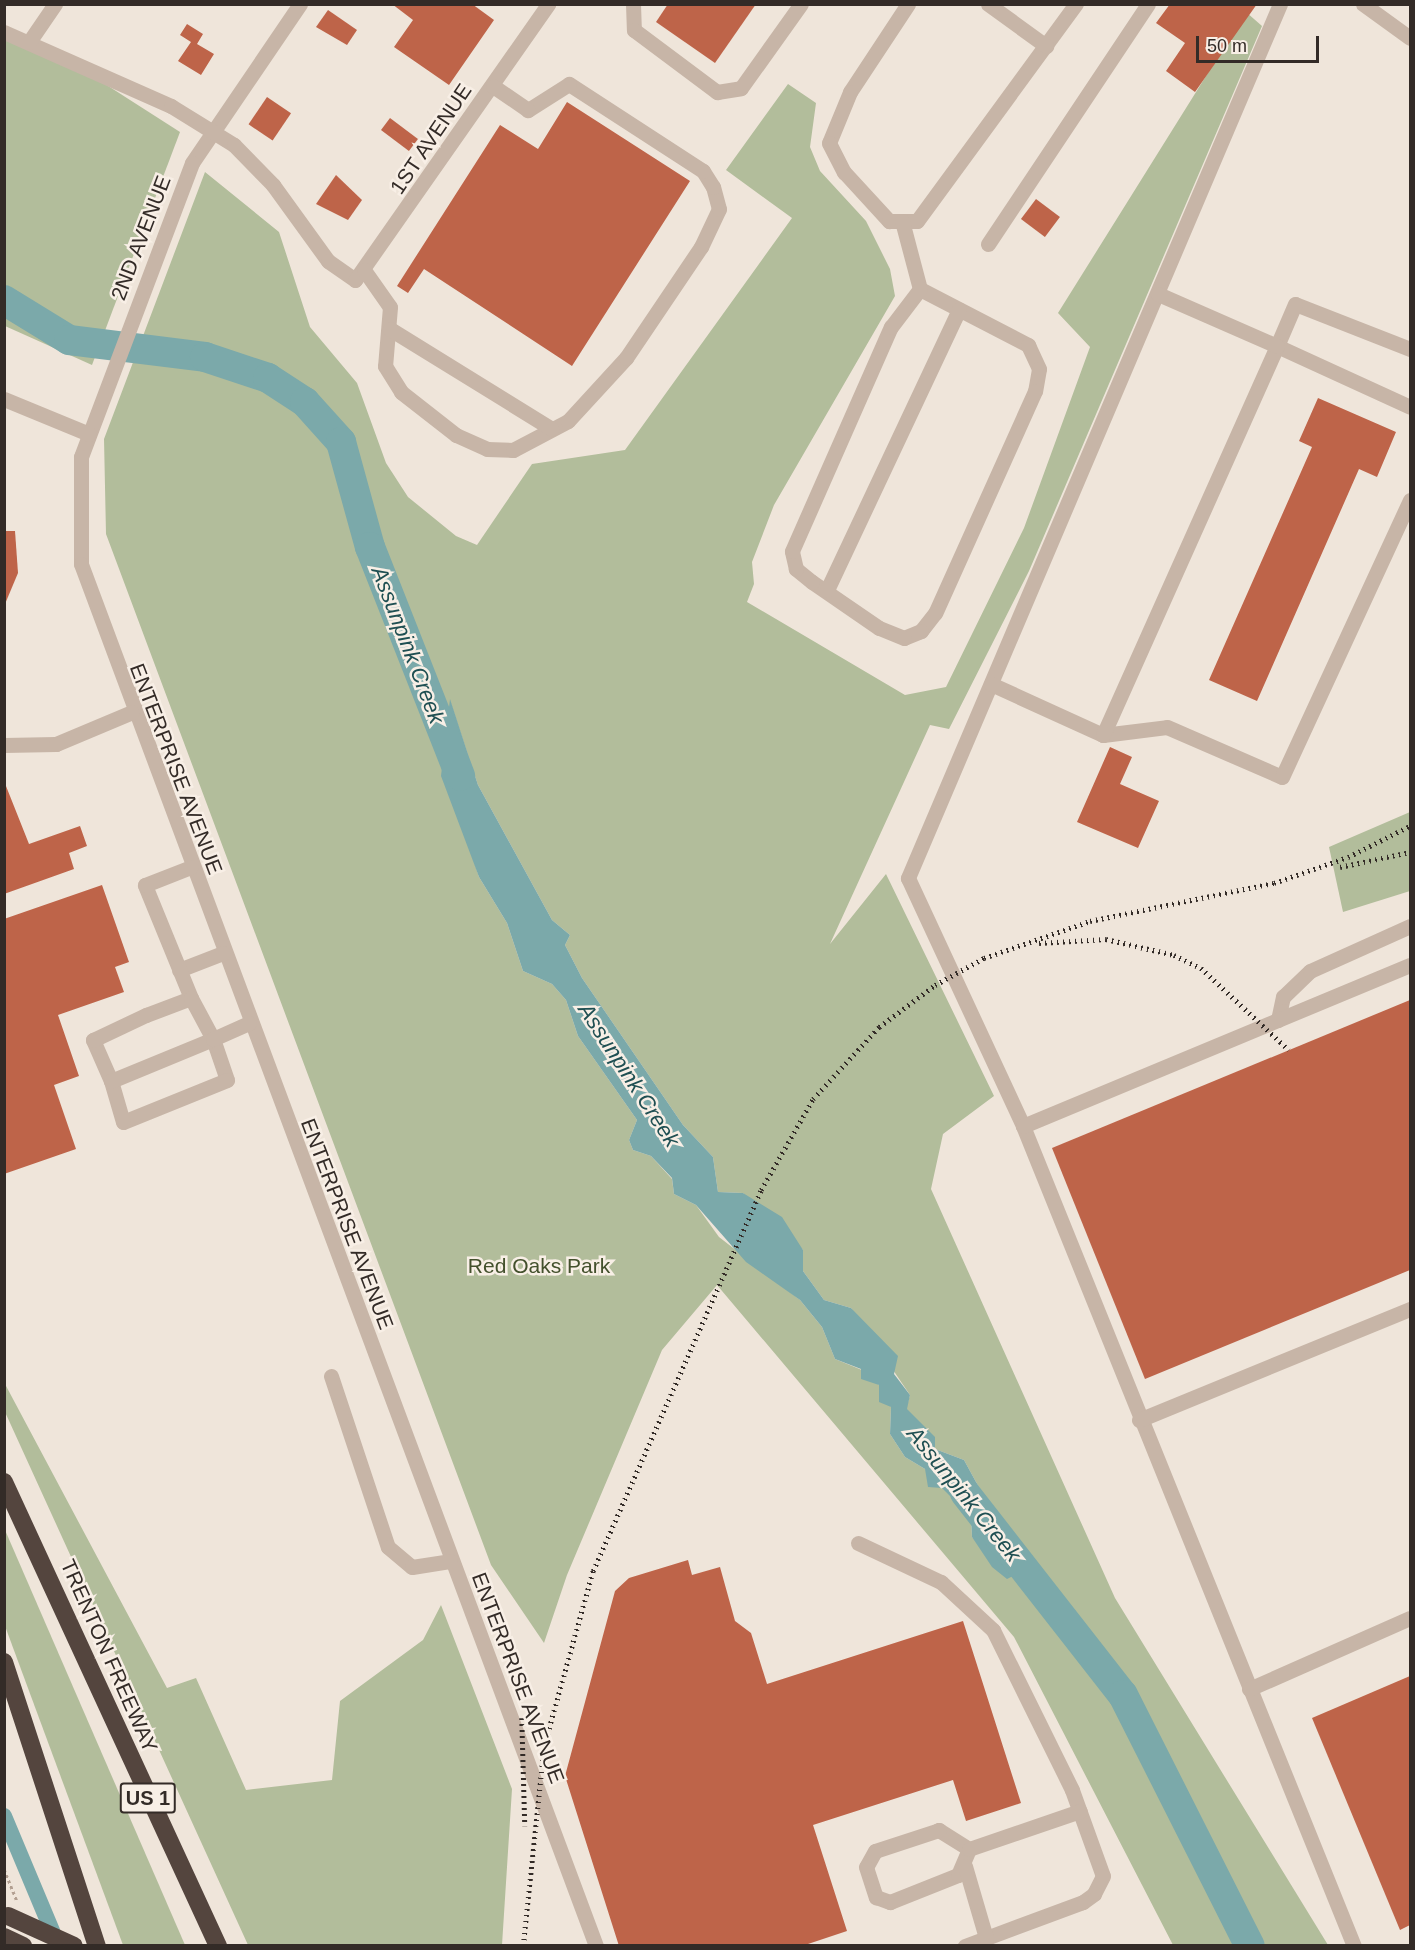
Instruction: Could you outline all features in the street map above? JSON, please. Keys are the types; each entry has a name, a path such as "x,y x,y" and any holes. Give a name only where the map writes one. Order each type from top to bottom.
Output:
{"highway":[{"name":"TRENTON FREEWAY","path":"4,1482 218,1946"},
{"path":"4,1662 97,1946"},
{"path":"192,1891 228,1946"},
{"path":"6,1915 74,1946"}],"street":[{"path":"29,42 55,4"},
{"name":"2ND AVENUE","path":"77,512 81,457 192,162 300,4"},
{"name":"1ST AVENUE","path":"364,270 548,4"},
{"path":"633,4 633,30 717,92 741,88 801,4"},
{"path":"908,4 850,93 829,143 844,172 889,221 917,221 1076,4"},
{"path":"988,4 1046,46"},
{"path":"988,244 1148,4"},
{"path":"1280,4 908,878 1023,1126 1139,1420 1354,1946"},
{"path":"1363,4 1410,38"},
{"path":"4,32 171,106 212,130 273,185 339,273 355,280 364,270 390,307 390,329 385,366 401,392 456,435 487,449 513,450 568,421 626,358 701,247 719,209 703,171 569,84 528,110 493,86"},
{"path":"902,221 920,289 1028,345 1039,369 1035,391 935,613 921,631 904,638 879,628 796,569 792,551 891,327 920,289"},
{"path":"1158,294 1410,407"},
{"path":"1103,735 1295,304 1410,349"},
{"path":"827,590 959,310"},
{"path":"390,329 552,429"},
{"path":"4,399 89,434"},
{"path":"991,684 1103,735 1167,727 1282,777 1410,500"},
{"name":"ENTERPRISE AVENUE","path":"77,512 87,592 596,1946"},
{"path":"4,745 56,744 132,712"},
{"path":"190,998 93,1040 111,1081 123,1122 227,1080 213,1039 190,998 146,885 191,867"},
{"path":"1278,1020 1283,997 1310,971 1410,926"},
{"path":"179,970 223,953"},
{"path":"1023,1126 1410,965"},
{"path":"111,1081 249,1023"},
{"path":"1139,1420 1410,1309"},
{"path":"331,1376 388,1548 412,1567 450,1560"},
{"path":"858,1543 940,1581 993,1630 1080,1811 1103,1875 1094,1894 993,1938 965,1946"},
{"path":"1249,1689 1410,1618"},
{"path":"969,1849 1080,1811"},
{"path":"939,1830 969,1849 965,1866 958,1875 890,1902 876,1897 866,1867 875,1851 939,1830"},
{"path":"965,1866 993,1938"}],"green space":[{"name":"Red Oaks Park","path":"1246,12 1262,26 1029,571 949,729 930,725 830,944 886,874 994,1096 943,1134 931,1189 1115,1598 1328,1945 1173,1945 1014,1637 717,1285 662,1350 567,1575 544,1643 491,1565 106,534 104,439 205,172 279,232 310,327 357,383 386,463 408,497 456,536 477,545 532,464 625,450 792,218 726,170 788,84 816,103 810,147 820,171 866,221 890,269 895,296 774,505 752,562 754,584 747,602 905,695 946,687 1024,528 1090,347 1058,313","holes":["450,701 478,785 552,920 570,935 565,945 582,978 683,1125 713,1157 718,1192 743,1193 803,1250 803,1271 824,1300 851,1308 910,1395 906,1409 934,1437 935,1449 964,1460 988,1504 990,1535 1018,1573 972,1537 971,1517 925,1469 905,1457 890,1434 891,1407 879,1385 862,1370 835,1359 822,1327 800,1300 719,1237 696,1205 674,1194 672,1179 651,1156 633,1150 629,1140 637,1120 578,1036 566,1000 552,984 523,971 507,923 479,877 463,828"]},
{"path":"4,34 66,59 180,132 92,365 5,326"},
{"path":"1410,812 1410,891 1343,912 1329,847"},
{"path":"5,1384 167,1688 196,1678 246,1790 332,1780 340,1701 423,1640 441,1605 512,1789 502,1945 248,1945 5,1412"},
{"path":"4,1530 185,1945 123,1945 5,1626"}],"water":[{"path":"450,699 478,785 552,920 570,935 565,945 582,978 683,1125 713,1157 718,1192 743,1193 782,1217 803,1250 803,1271 824,1300 851,1308 898,1356 894,1374 910,1395 907,1409 935,1437 935,1449 964,1460 988,1504 990,1535 1019,1573 1007,1579 992,1567 972,1537 971,1517 942,1488 928,1487 925,1469 905,1457 890,1434 891,1407 879,1402 879,1385 861,1379 861,1369 835,1359 822,1327 800,1300 746,1262 696,1205 674,1194 672,1178 651,1156 633,1150 629,1140 637,1120 578,1036 566,1000 552,984 523,971 507,923 479,877 441,776"}],"building":[{"path":"392,4 472,4 494,20 449,85 394,47 413,20"},
{"path":"668,4 756,4 715,63 656,22"},
{"path":"1170,4 1257,4 1195,92 1166,71 1185,43 1156,23"},
{"path":"328,10 357,30 347,45 316,27"},
{"path":"187,24 203,34 197,44 214,54 201,75 178,61 191,42 180,35"},
{"path":"267,97 291,113 273,141 249,124"},
{"path":"567,102 690,181 572,366 424,269 408,293 397,286 500,125 538,149"},
{"path":"390,118 418,139 409,151 381,130"},
{"path":"336,175 362,200 348,220 316,204"},
{"path":"1036,199 1060,217 1045,237 1021,219"},
{"path":"1318,398 1396,432 1377,477 1359,469 1257,701 1209,680 1312,447 1299,441"},
{"path":"4,531 15,531 18,573 5,604"},
{"path":"1110,747 1132,757 1120,784 1159,801 1138,848 1077,822"},
{"path":"4,781 29,844 80,826 87,846 69,853 74,869 4,894"},
{"path":"102,885 129,962 115,967 124,992 58,1015 79,1076 54,1085 76,1149 4,1174 4,919"},
{"path":"1410,1000 1410,1270 1145,1379 1052,1148"},
{"path":"688,1560 692,1575 720,1567 735,1621 751,1633 767,1684 963,1621 1021,1803 966,1821 953,1780 813,1825 847,1931 802,1946 619,1946 565,1776 615,1591 629,1578"},
{"path":"1410,1676 1410,1925 1400,1930 1312,1718"}],"waterway":[{"name":"Assunpink Creek","path":"4,300 69,340 205,357 268,378 305,402 341,442 370,547 460,776"},
{"name":"Assunpink Creek","path":"965,1493 1123,1695 1250,1946"},
{"path":"4,1816 58,1945"}],"railway":[{"path":"523,1946 544,1746 593,1571 761,1190 813,1099 879,1027 935,985 984,958 1090,921 1274,883 1348,857 1410,826"},
{"path":"1340,867 1410,852"},
{"path":"1039,943 1106,939 1174,955 1201,968 1289,1050"},
{"path":"522,1718 525,1826"}]}
